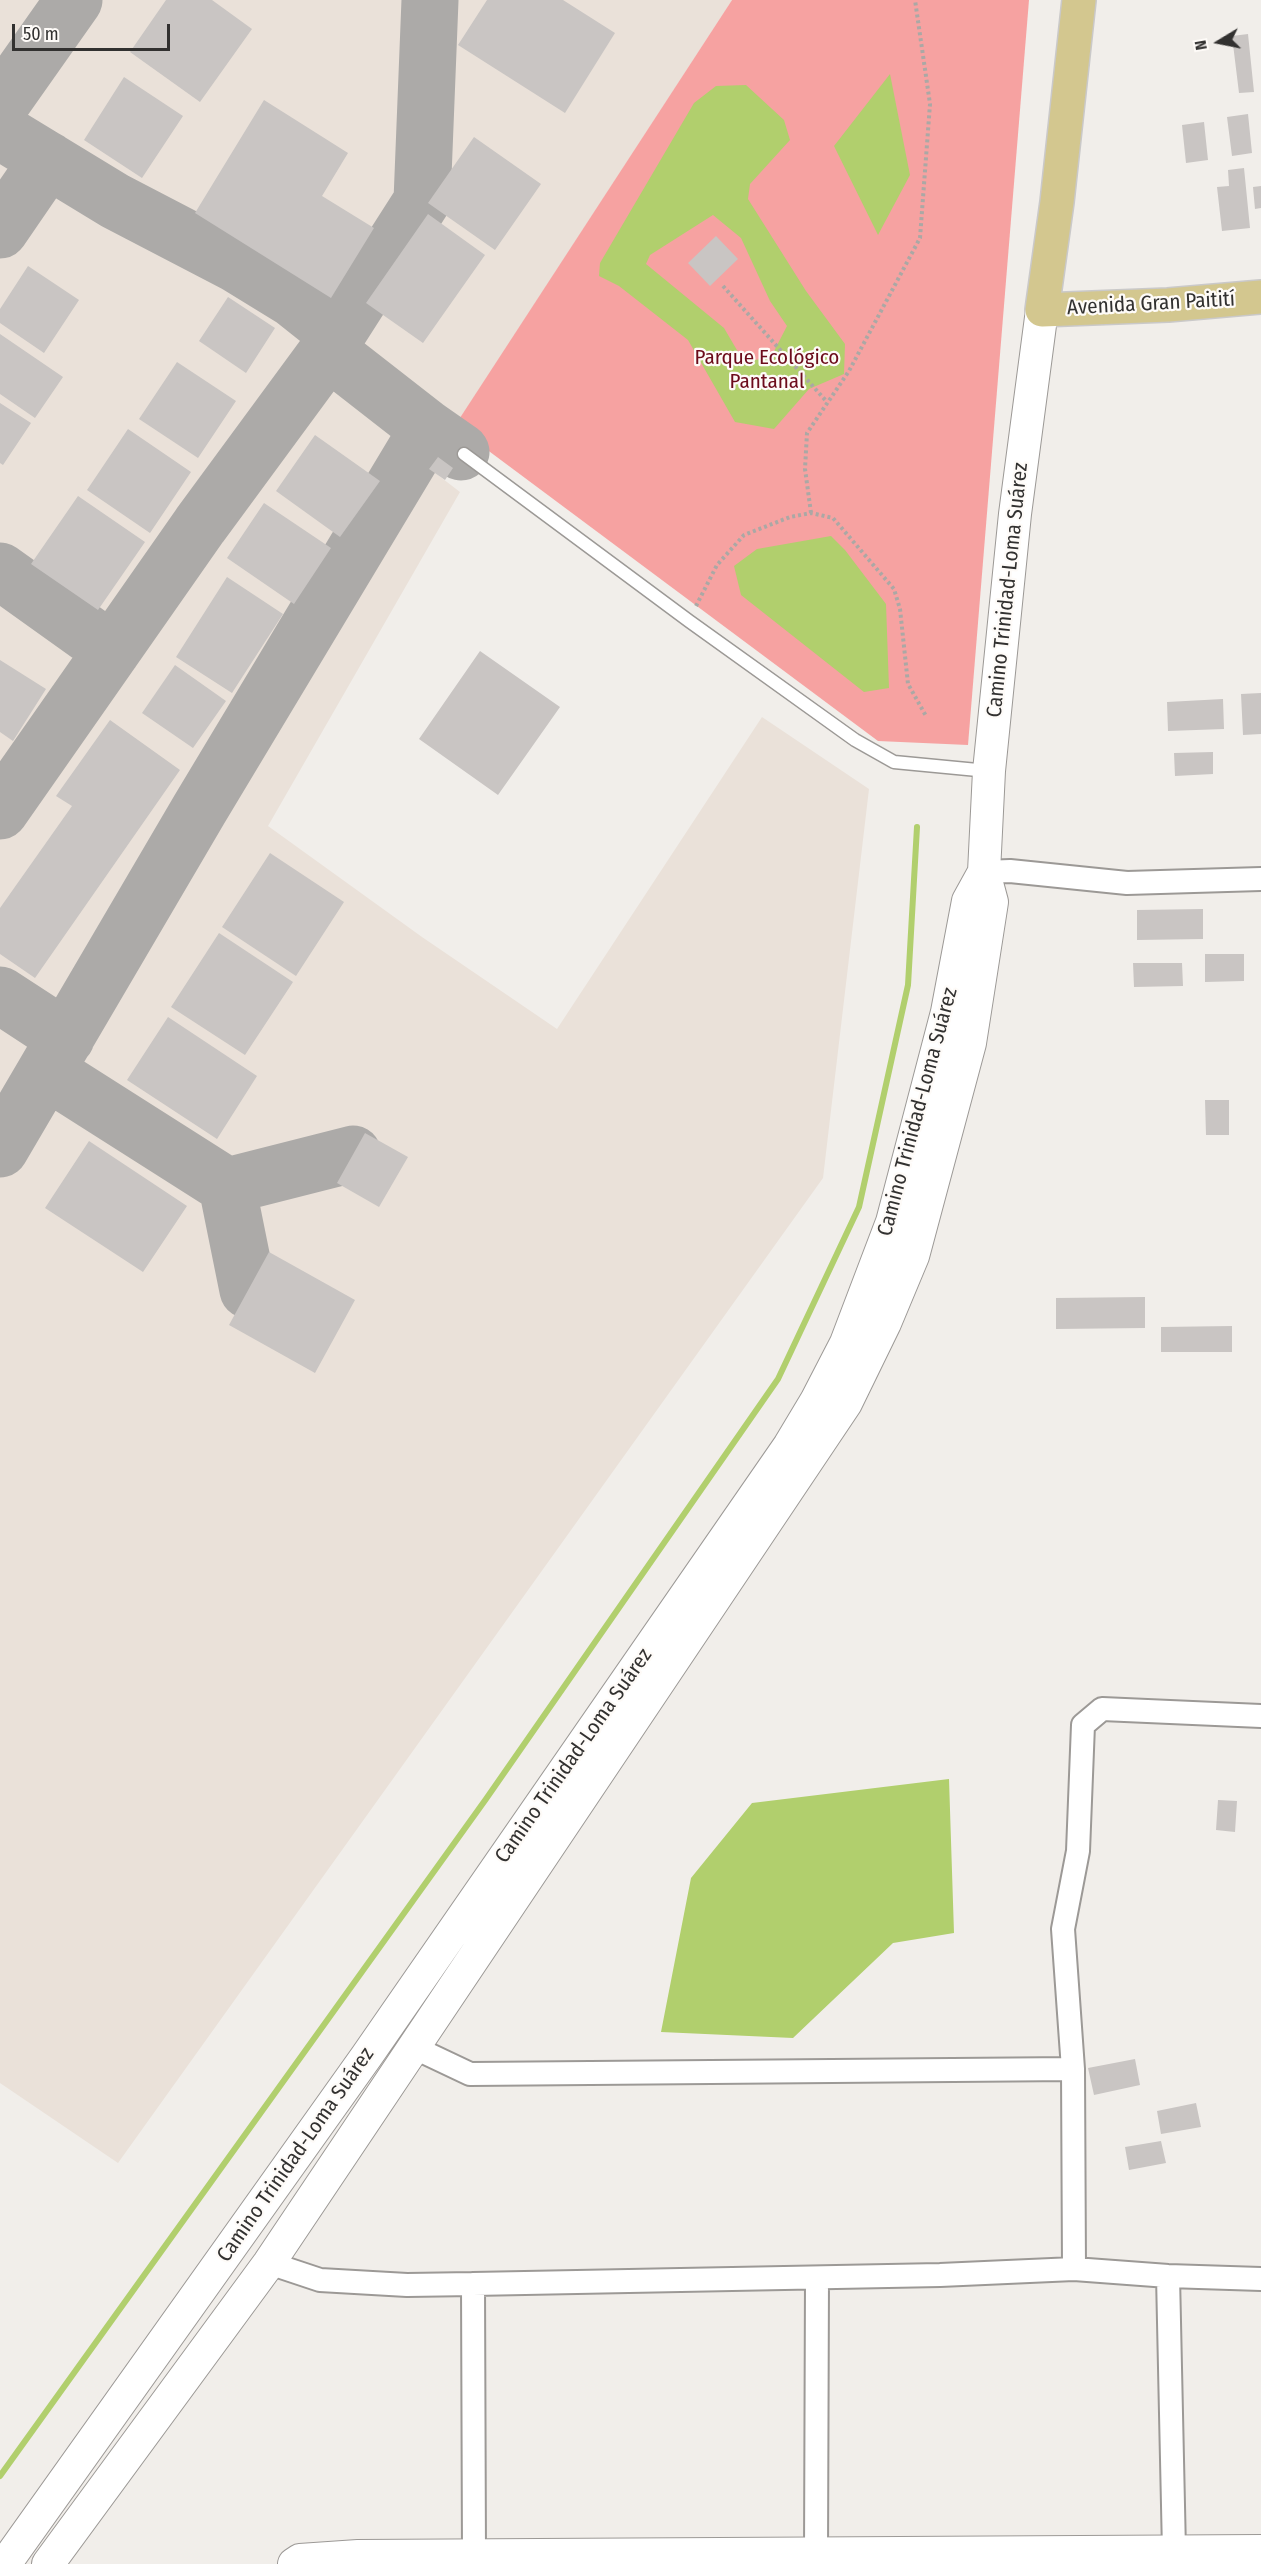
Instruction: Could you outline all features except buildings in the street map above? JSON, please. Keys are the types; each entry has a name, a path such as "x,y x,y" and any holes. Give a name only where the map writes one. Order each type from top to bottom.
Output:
{"main road":[{"path":"1042,310 1057,202 1079,0"},
{"name":"Avenida Gran Paitití","path":"1042,310 1168,306 1261,297"}],"street":[{"name":"Camino Trinidad-Loma Suárez","path":"48,2564 269,2263 846,1403 885,1323 913,1256 970,1043 992,902 984,872 989,771 1015,514 1042,310"},
{"path":"984,872 1010,871 1127,883 1261,879"},
{"name":"Camino Trinidad-Loma Suárez","path":"5,2564 373,2047 789,1446 816,1401 846,1343 892,1222 947,1012 968,901 984,872"},
{"path":"1074,2269 1073,2069 1063,1929 1078,1851 1083,1725 1102,1710 1261,1716"},
{"path":"413,2047 470,2074 1073,2069"},
{"path":"269,2263 320,2280 407,2285 817,2278 1074,2269 1168,2276 1261,2278"},
{"path":"1168,2276 1174,2551"},
{"path":"816,2554 817,2278"},
{"path":"473,2284 474,2555"},
{"path":"294,2564 300,2560 358,2556 1261,2551"}],"lane":[{"path":"464,454 688,621 855,740 894,762 989,771"}],"path":[{"path":"811,513 805,469 807,433 849,371 920,238 930,104 915,0"},
{"path":"723,286 827,402"},
{"path":"688,621 717,564 744,536 790,517 811,513 833,518 894,589 900,609 908,684 926,716"}],"shaded area":[{"path":"0,0 732,0 457,424 474,440 453,468 439,457 430,469 460,492 268,826 422,937 557,1029 762,717 869,789 823,1178 118,2163 0,2083"},
{"path":"890,74 910,175 878,235 834,146"},
{"path":"746,85 784,120 790,140 750,184 748,199 806,291 845,344 844,374 809,389 774,429 735,422 688,340 619,286 599,276 600,263 694,103 716,86","holes":["713,215 741,238 770,301 787,326 771,357 744,362 724,328 646,264 650,255"]},
{"path":"831,536 845,550 886,604 889,688 864,692 741,595 734,566 757,549"},
{"path":"949,1779 954,1933 893,1943 793,2038 661,2032 691,1878 752,1803"}],"green space":[{"name":"Parque Ecológico Pantanal","path":"732,0 1029,0 968,745 878,741 474,440 456,424"}],"waterway":[{"path":"0,2476 486,1799 778,1379 859,1207 908,985 917,827"}],"taxiway":[{"path":"0,105 74,0"},
{"path":"337,334 422,201 430,0"},
{"path":"0,131 115,201 236,264 293,299 337,334 328,351 200,525 0,811"},
{"path":"0,230 48,160"},
{"path":"328,351 461,452"},
{"path":"0,1149 199,810 428,429"},
{"path":"0,571 112,651"},
{"path":"0,995 66,1038"},
{"path":"46,1071 227,1186 248,1290"},
{"path":"227,1186 353,1154"}]}
